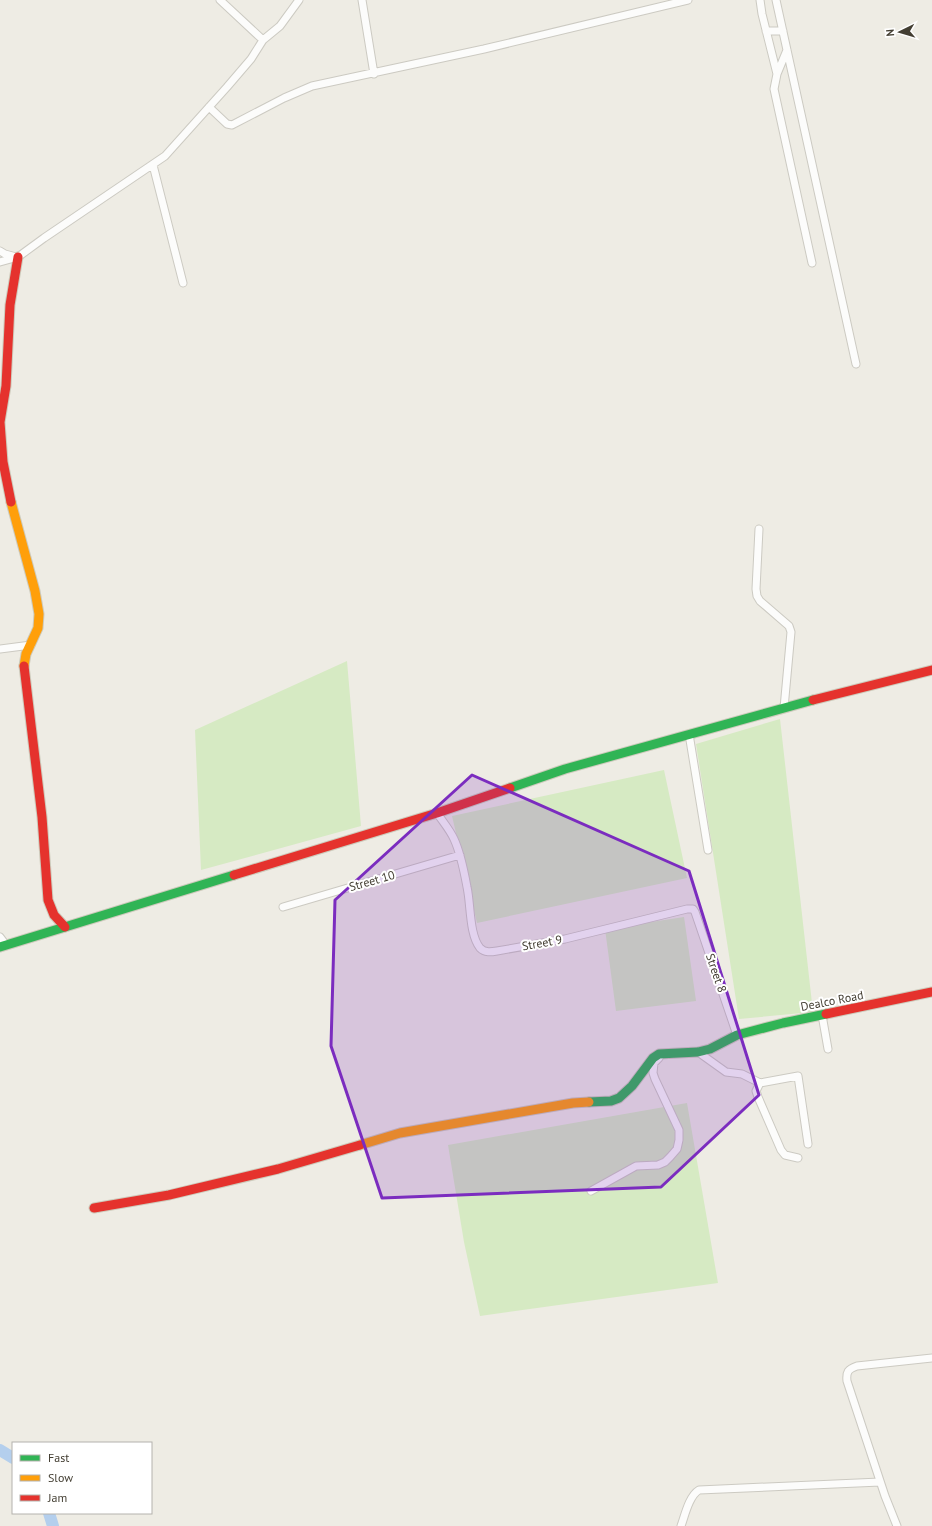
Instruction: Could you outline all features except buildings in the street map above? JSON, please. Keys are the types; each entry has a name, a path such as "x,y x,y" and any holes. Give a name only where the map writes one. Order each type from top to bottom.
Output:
{"street":[{"path":"220,0 263,40"},
{"path":"0,262 18,257 165,156 251,59 263,40 280,26 288,12 299,0"},
{"path":"362,0 374,74"},
{"path":"209,107 227,124 232,124 304,89 322,84 374,74 484,49 688,0"},
{"path":"760,0 766,32 777,74"},
{"path":"776,0 856,364"},
{"path":"766,32 783,31"},
{"path":"787,50 777,74 774,90 812,263"},
{"path":"154,165 183,283"},
{"path":"0,251 5,254 18,257"},
{"path":"18,257 11,300 6,362 6,396 3,401 0,429 7,484 39,608 39,626 24,660 24,668 42,817 48,900 55,918 66,927"},
{"path":"760,528 756,589 758,596 760,601 789,626 791,632 784,708"},
{"path":"0,649 31,645"},
{"path":"0,937 3,946 437,813 565,770 784,708 932,670"},
{"path":"689,734 708,850"},
{"path":"437,813 452,835 460,855"},
{"name":"Street 10","path":"283,907 460,855"},
{"name":"Street 9","path":"460,855 467,886 476,941 483,950 487,952 565,939 687,909 693,909 695,912"},
{"name":"Street 8","path":"695,912 737,1035"},
{"name":"Dealco Road","path":"664,1053 698,1052 710,1050 737,1035 783,1023 932,992"},
{"path":"822,1015 828,1049"},
{"path":"698,1052 726,1072 742,1074 760,1083 798,1076 808,1144"},
{"path":"591,1191 636,1166 665,1162 677,1149 680,1134 679,1130 653,1073 654,1063 664,1053"},
{"path":"94,1208 169,1194 278,1169 400,1133 573,1103 616,1100 632,1086 653,1058 664,1053"},
{"path":"760,1083 756,1091 781,1150 785,1155 798,1158"},
{"path":"897,1526 880,1482 847,1381 847,1372 857,1366 932,1358"},
{"path":"681,1526 692,1498 699,1490 880,1482"}],"highlighted area":[{"path":"472,775 689,871 759,1095 661,1187 382,1198 331,1046 335,900"}],"green space":[{"path":"347,661 361,826 201,870 195,730"},
{"path":"780,719 813,1012 739,1019 696,744"},
{"path":"664,770 687,878 477,923 452,816"},
{"path":"684,917 696,1001 616,1011 605,929"},
{"path":"687,1103 718,1283 480,1316 464,1242 448,1145"}],"waterway":[{"path":"0,1450 12,1457"},
{"path":"49,1514 53,1526"}],"traffic: fast":[{"path":"510,788 565,769 813,700"},
{"path":"0,947 234,875"},
{"path":"589,1102 611,1101 619,1098 632,1086 653,1058 659,1054 698,1052 710,1049 737,1035 826,1014"}],"traffic: slow":[{"path":"11,502 35,591 39,614 38,628 26,654 24,666"},
{"path":"360,1145 400,1133 573,1103 589,1102"}],"traffic: jam":[{"path":"11,502 3,462 0,422 6,386 10,305 18,257"},
{"path":"24,666 42,817 48,900 54,915 65,927"},
{"path":"813,700 932,670"},
{"path":"234,875 437,813 510,788"},
{"path":"826,1014 932,992"},
{"path":"94,1208 169,1195 278,1169 360,1145"}]}
